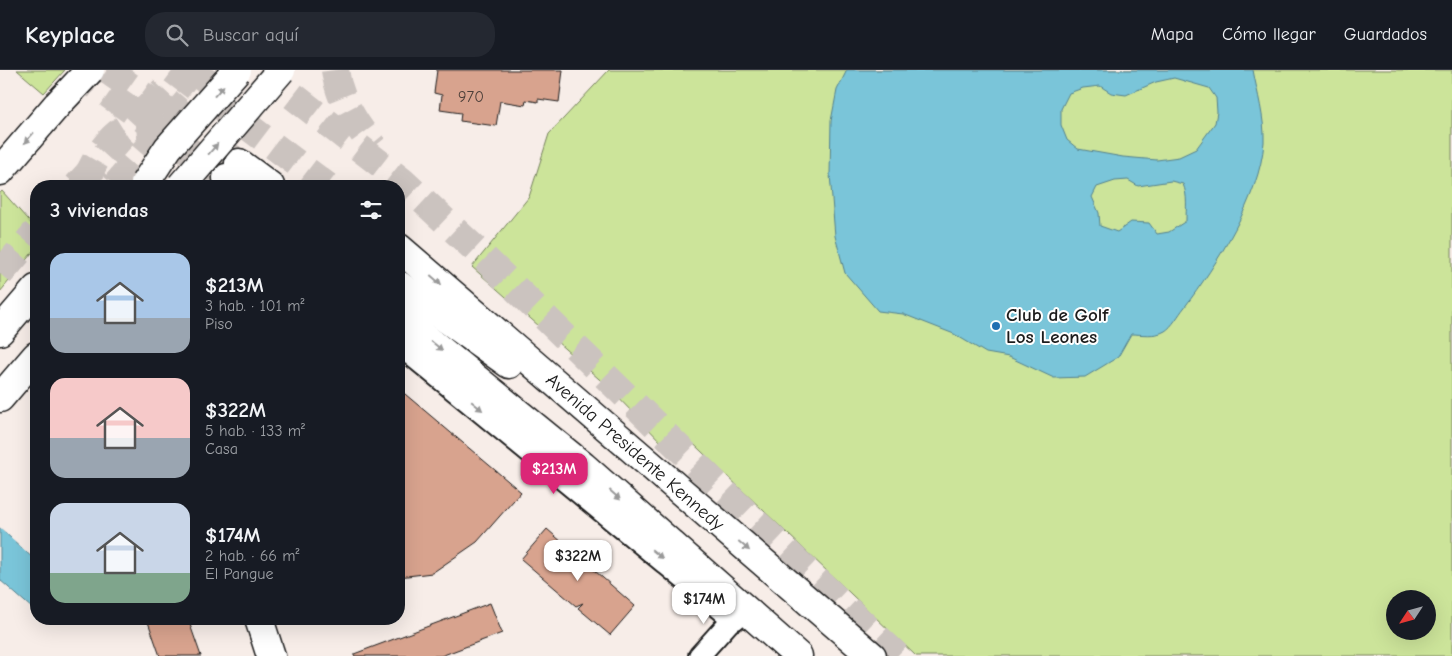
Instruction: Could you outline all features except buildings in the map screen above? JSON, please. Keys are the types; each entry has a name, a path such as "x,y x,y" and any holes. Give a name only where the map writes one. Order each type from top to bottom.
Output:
{"main road":[{"path":"0,170 90,70"},
{"path":"147,180 168,148 237,70"},
{"path":"187,180 281,70"},
{"name":"Avenida Presidente Kennedy","path":"405,253 872,656"},
{"path":"405,289 494,353 621,439"},
{"path":"0,332 30,296"},
{"path":"405,321 583,466 798,656"},
{"path":"0,398 30,363"},
{"path":"734,617 783,656"},
{"path":"261,625 271,656"}],"street":[{"path":"405,347 734,617 699,656"}],"green space":[{"path":"17,70 65,70 44,93"},
{"name":"Club de Golf Los Leones","path":"609,70 1452,70 1452,656 916,656 680,431 665,446 607,386 472,267 529,197 549,134"},
{"path":"2,191 30,222 30,255 0,292 0,193"}],"water":[{"path":"847,70 1253,70 1264,133 1261,163 1246,207 1223,251 1170,327 1157,334 1131,334 1118,357 1085,377 1054,378 1009,357 986,353 954,334 903,314 878,311 845,273 835,236 830,174 831,121 837,90","holes":["1174,78 1209,88 1216,98 1217,112 1215,123 1196,149 1179,157 1157,160 1123,157 1078,149 1067,140 1061,125 1061,109 1069,93 1083,88 1100,86 1111,93 1126,95 1156,82","1128,180 1138,186 1171,181 1183,184 1186,198 1186,221 1169,232 1157,234 1149,223 1131,222 1117,232 1100,226 1099,213 1092,197 1097,187 1115,181"]},
{"path":"0,528 30,556 30,606 0,580"}],"tunnel":[{"path":"74,70 227,178"},
{"path":"107,70 239,163"},
{"path":"173,70 319,180"},
{"path":"120,180 214,70"},
{"path":"260,70 401,180"},
{"path":"335,70 340,91 349,111 374,147"},
{"path":"82,180 164,90"},
{"path":"86,180 96,159 116,135 132,125 141,124 156,127"},
{"path":"405,184 475,249 751,518 897,656"},
{"path":"0,274 30,239"}],"place":[{"name":"Club de Golf Los Leones","path":"996,326"}]}
